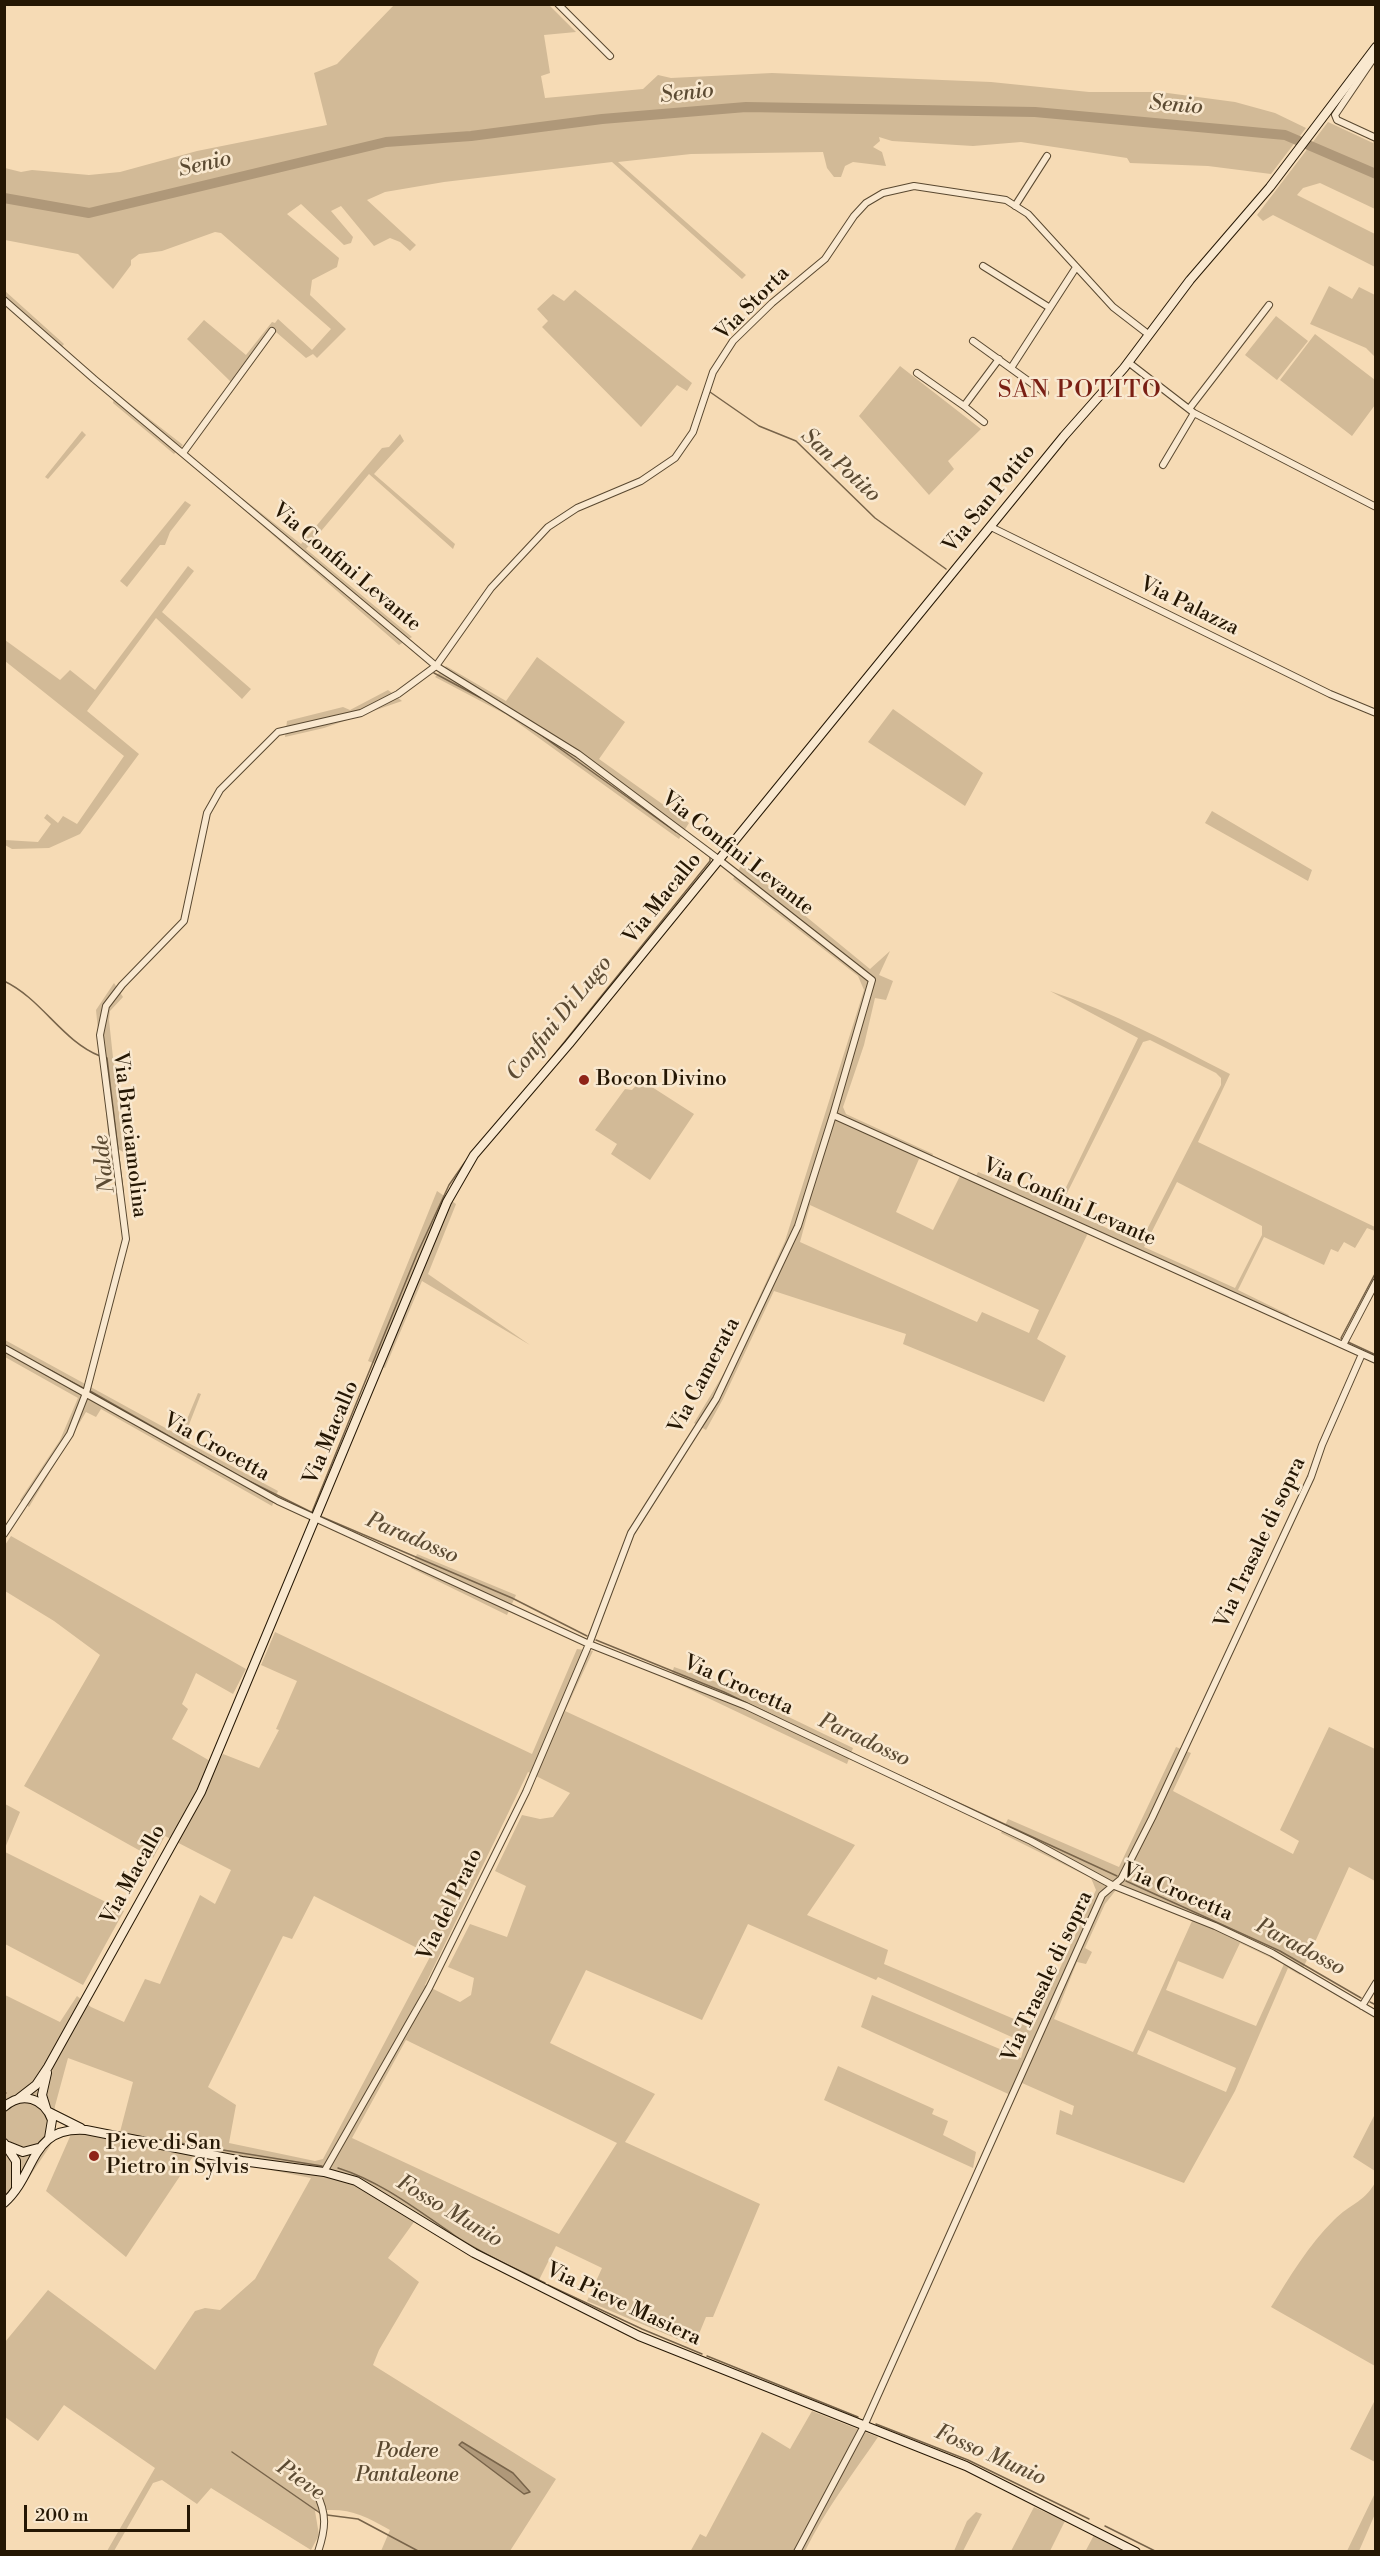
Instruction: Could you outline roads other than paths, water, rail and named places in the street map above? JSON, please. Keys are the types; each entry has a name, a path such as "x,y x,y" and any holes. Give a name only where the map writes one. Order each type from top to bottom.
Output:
{"street":[{"path":"558,4 609,56"},
{"path":"1375,48 1375,56 1335,115 1337,120 1376,138"},
{"name":"Via San Potito","path":"718,859 1128,362 1148,334 1317,126 1375,48"},
{"path":"1015,206 1047,156"},
{"name":"Via Storta","path":"436,666 491,588 548,527 577,508 641,482 675,458 693,432 713,372 733,341 772,303 825,259 854,216 866,203 883,193 914,186 1006,200 1046,231 1076,268 1113,307 1148,334"},
{"path":"983,266 1050,308"},
{"path":"1011,368 1076,268"},
{"name":"Via Confini Levante","path":"4,300 436,666 578,754 718,859 872,980 833,1115 1376,1360"},
{"path":"1163,465 1191,411 1269,305"},
{"path":"183,453 272,331"},
{"path":"973,341 1045,393"},
{"path":"964,406 999,359"},
{"path":"1128,362 1191,411 1376,507"},
{"path":"917,373 984,422"},
{"name":"Via Palazza","path":"991,526 1277,669 1376,713"},
{"name":"Via Bruciamolina","path":"4,1534 70,1434 86,1393 126,1239 100,1035 106,1006 122,985 184,921 207,813 220,790 247,761 278,732 361,712 379,705 436,666"},
{"name":"Via Macallo","path":"10,2102 36,2085 48,2067 201,1792 447,1202 474,1155 562,1052 718,859"},
{"name":"Via Camerata","path":"589,1644 631,1533 716,1399 798,1226 833,1115"},
{"path":"1343,1345 1376,1282"},
{"name":"Via Crocetta","path":"4,1348 246,1484 316,1518 589,1644 746,1706 1031,1841 1112,1885 1241,1938 1376,2014"},
{"name":"Via Trasale di sopra","path":"797,2552 864,2426 1102,1895 1121,1880 1152,1818 1311,1477 1322,1445 1362,1354"},
{"name":"Via del Prato","path":"324,2172 429,1988 526,1792 589,1644"},
{"path":"1362,2006 1376,1983"},
{"name":"Via Macallo","path":"47,2110 43,2087 48,2067"},
{"name":"Via Pieve Masiera","path":"10,2102 35,2100 47,2110 86,2130"},
{"path":"47,2110 52,2128 49,2138"},
{"name":"Via Pieve Masiera","path":"4,2203 14,2192 33,2156 41,2146 49,2138 66,2130 86,2130 242,2161 324,2172 356,2181 474,2253 639,2336 966,2466 1136,2552"},
{"path":"4,2143 13,2150 24,2152 41,2146"},
{"path":"4,2143 16,2161 14,2192"},
{"path":"316,2492 324,2508 326,2521 318,2552"}],"waterway":[{"name":"Senio","path":"4,198 89,213 386,142 471,136 602,119 746,107 1035,112 1285,135 1376,174"},
{"name":"San Potito","path":"710,392 759,426 796,441 875,518 946,569"},
{"name":"Confini Di Lugo","path":"434,673 481,698"},
{"name":"Confini Di Lugo","path":"534,730 676,832"},
{"name":"Confini Di Lugo","path":"541,1071 710,861 710,857 680,834"},
{"name":"Nalde","path":"4,981 30,998 74,1040 100,1056"},
{"name":"Nalde","path":"104,1057 107,1058 123,1191"},
{"name":"Confini Di Lugo","path":"312,1512 417,1254 449,1185 465,1162"},
{"name":"San Potito","path":"1343,1340 1341,1338 1376,1272"},
{"name":"San Potito","path":"1348,1342 1376,1355"},
{"name":"Paradosso","path":"48,1369 83,1388"},
{"name":"Paradosso","path":"90,1391 232,1472"},
{"name":"Paradosso","path":"241,1477 313,1513"},
{"name":"Paradosso","path":"322,1517 512,1598 587,1636"},
{"name":"Paradosso","path":"596,1640 724,1692 780,1719"},
{"name":"Paradosso","path":"898,1775 1117,1876"},
{"name":"Paradosso","path":"1126,1881 1280,1951 1361,1998"},
{"name":"Paradosso","path":"1370,2002 1376,2005"},
{"name":"Fosso Munio","path":"130,2135 322,2166"},
{"name":"Fosso Munio","path":"338,2168 384,2189 487,2255 545,2283"},
{"name":"Fosso Munio","path":"548,2285 702,2354"},
{"name":"Fosso Munio","path":"707,2356 858,2417"},
{"name":"Fosso Munio","path":"876,2424 968,2460 1089,2519"},
{"name":"Pieve","path":"232,2452 320,2513"},
{"name":"Pieve","path":"327,2515 358,2519 420,2552"},
{"name":"Fosso Munio","path":"1105,2526 1157,2552"}],"place":[{"name":"Bocon Divino","path":"584,1080"},
{"name":"Pieve di San Pietro in Sylvis","path":"94,2156"}],"district":[{"name":"SAN POTITO","path":"1080,391"}],"park label":[{"name":"Podere Pantaleone","path":"407,2464"}]}
